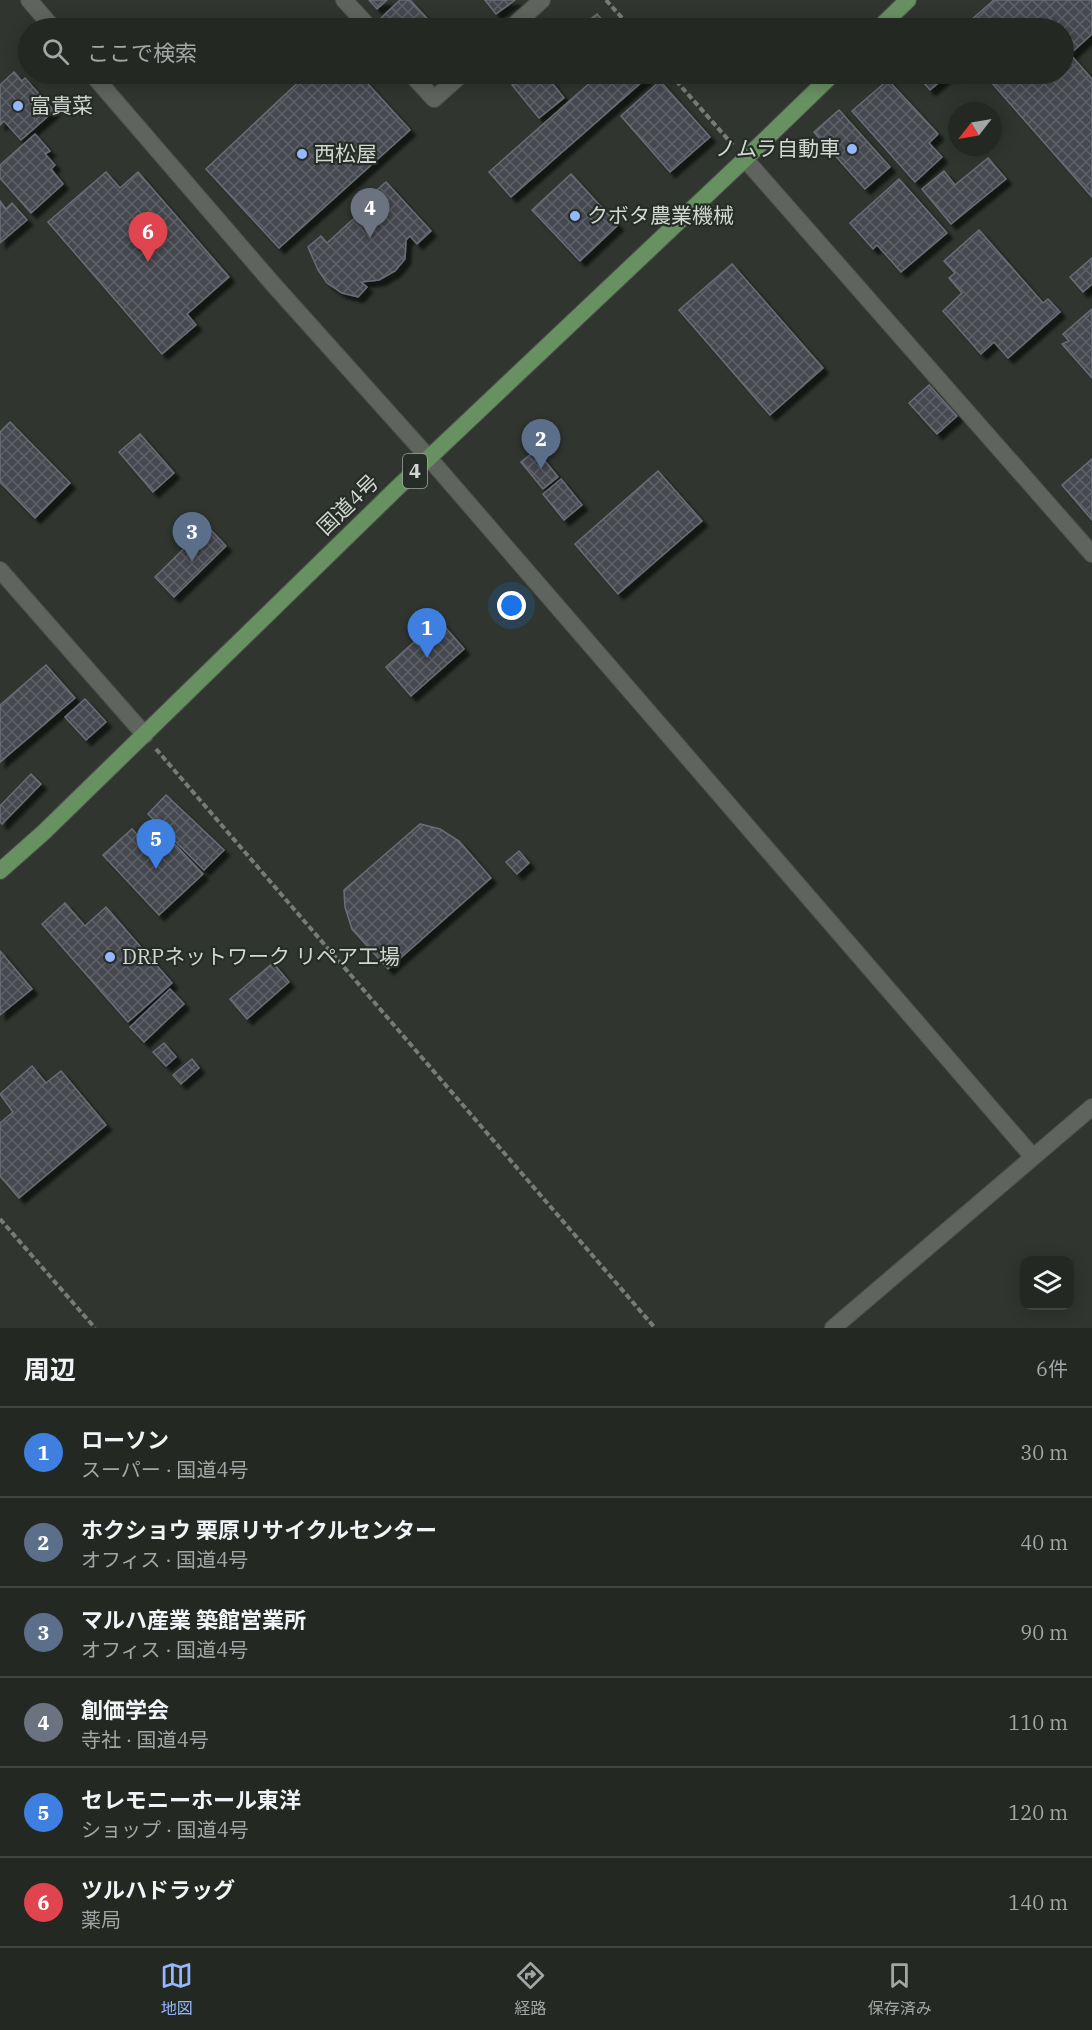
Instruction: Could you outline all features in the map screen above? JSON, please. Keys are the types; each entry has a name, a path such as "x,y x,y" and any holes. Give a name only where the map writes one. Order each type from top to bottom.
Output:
{"highway":[{"path":"889,18 908,0"},
{"name":"国道4号","path":"0,871 44,832 429,458 823,84"}],"street":[{"path":"29,0 44,18"},
{"path":"344,0 361,18"},
{"path":"522,18 542,0"},
{"path":"101,84 266,276 429,458 1034,1157"},
{"path":"420,84 434,99 451,84"},
{"path":"745,159 1092,554"},
{"path":"0,570 145,735"},
{"path":"833,1328 1092,1107"}],"path":[{"path":"606,0 622,18"},
{"path":"679,84 745,159"},
{"path":"145,735 655,1328"},
{"path":"0,1219 95,1328"}],"building":[{"path":"369,0 387,0 377,9"},
{"path":"400,0 410,0 427,18 381,18"},
{"path":"485,0 515,0 496,14"},
{"path":"994,0 1092,0 1092,34 1074,50 1074,18 973,18"},
{"path":"1074,59 1092,79 1092,197 993,84 1074,84"},
{"path":"14,72 18,76 18,84 30,84 54,111 21,140 4,121 0,125 0,85"},
{"path":"296,84 368,84 410,130 279,248 206,169"},
{"path":"553,84 564,98 539,118 512,85"},
{"path":"589,84 640,84 511,197 489,172"},
{"path":"657,84 663,84 710,137 670,172 621,116"},
{"path":"883,84 892,84 938,134 929,143 942,157 915,182 852,111"},
{"path":"925,84 937,84 930,90"},
{"path":"839,110 890,167 865,189 814,132"},
{"path":"35,134 50,151 45,154 55,165 51,169 63,184 31,213 0,178 0,165"},
{"path":"988,158 1006,179 951,224 922,189 944,171 955,185"},
{"path":"106,172 120,188 138,172 229,277 187,314 196,325 162,354 48,222"},
{"path":"571,174 618,225 580,261 532,210"},
{"path":"899,179 947,233 901,272 877,245 873,249 850,223"},
{"path":"386,182 431,231 417,244 410,236 406,240 405,259 395,271 379,280 361,282 367,287 358,297 342,293 327,283 318,270 308,247 321,236 327,243 375,199 371,195"},
{"path":"0,201 6,209 12,203 27,220 0,243"},
{"path":"979,230 1043,303 1048,299 1060,312 1008,358 994,342 981,354 943,311 962,293 949,278 955,273 944,261"},
{"path":"1092,258 1092,284 1083,292 1070,277"},
{"path":"732,264 823,368 770,415 679,310"},
{"path":"1092,309 1092,378 1062,344 1069,341 1063,334"},
{"path":"929,385 957,416 937,434 909,403"},
{"path":"10,422 70,483 35,518 0,482 0,432"},
{"path":"140,434 174,473 153,492 119,452"},
{"path":"536,450 558,477 543,489 521,462"},
{"path":"1092,459 1092,520 1062,485"},
{"path":"658,471 702,521 618,594 575,544"},
{"path":"561,479 582,505 564,520 543,494"},
{"path":"207,526 226,546 174,597 155,577"},
{"path":"439,620 464,649 411,696 386,667"},
{"path":"46,665 75,698 0,762 0,705"},
{"path":"85,699 106,722 86,740 65,717"},
{"path":"31,774 41,784 2,824 0,806"},
{"path":"166,795 224,850 204,870 148,814"},
{"path":"420,824 440,829 459,841 491,878 388,969 352,929 345,907 344,890"},
{"path":"132,829 154,853 170,839 203,874 159,915 103,855"},
{"path":"519,851 529,863 517,874 506,862"},
{"path":"65,903 85,926 106,907 172,983 128,1022 42,924"},
{"path":"0,951 32,989 0,1015"},
{"path":"273,963 289,982 247,1019 230,999"},
{"path":"170,989 184,1004 144,1042 130,1027"},
{"path":"164,1043 176,1057 166,1066 153,1052"},
{"path":"192,1059 199,1068 181,1084 173,1075"},
{"path":"32,1066 46,1083 61,1071 106,1125 19,1198 0,1176 0,1123 13,1112 0,1094"}],"place":[{"name":"富貴菜","path":"18,106"},
{"name":"ノムラ自動車","path":"852,149"},
{"name":"西松屋","path":"302,154"},
{"name":"クボタ農業機械","path":"575,216"},
{"name":"創価学会","path":"370,238"},
{"name":"ツルハドラッグ","path":"148,262"},
{"name":"ホクショウ 栗原リサイクルセンター","path":"541,469"},
{"name":"マルハ産業 築館営業所","path":"192,562"},
{"name":"ローソン","path":"427,658"},
{"name":"セレモニーホール東洋","path":"156,869"},
{"name":"DRPネットワーク リペア工場","path":"110,957"}]}
